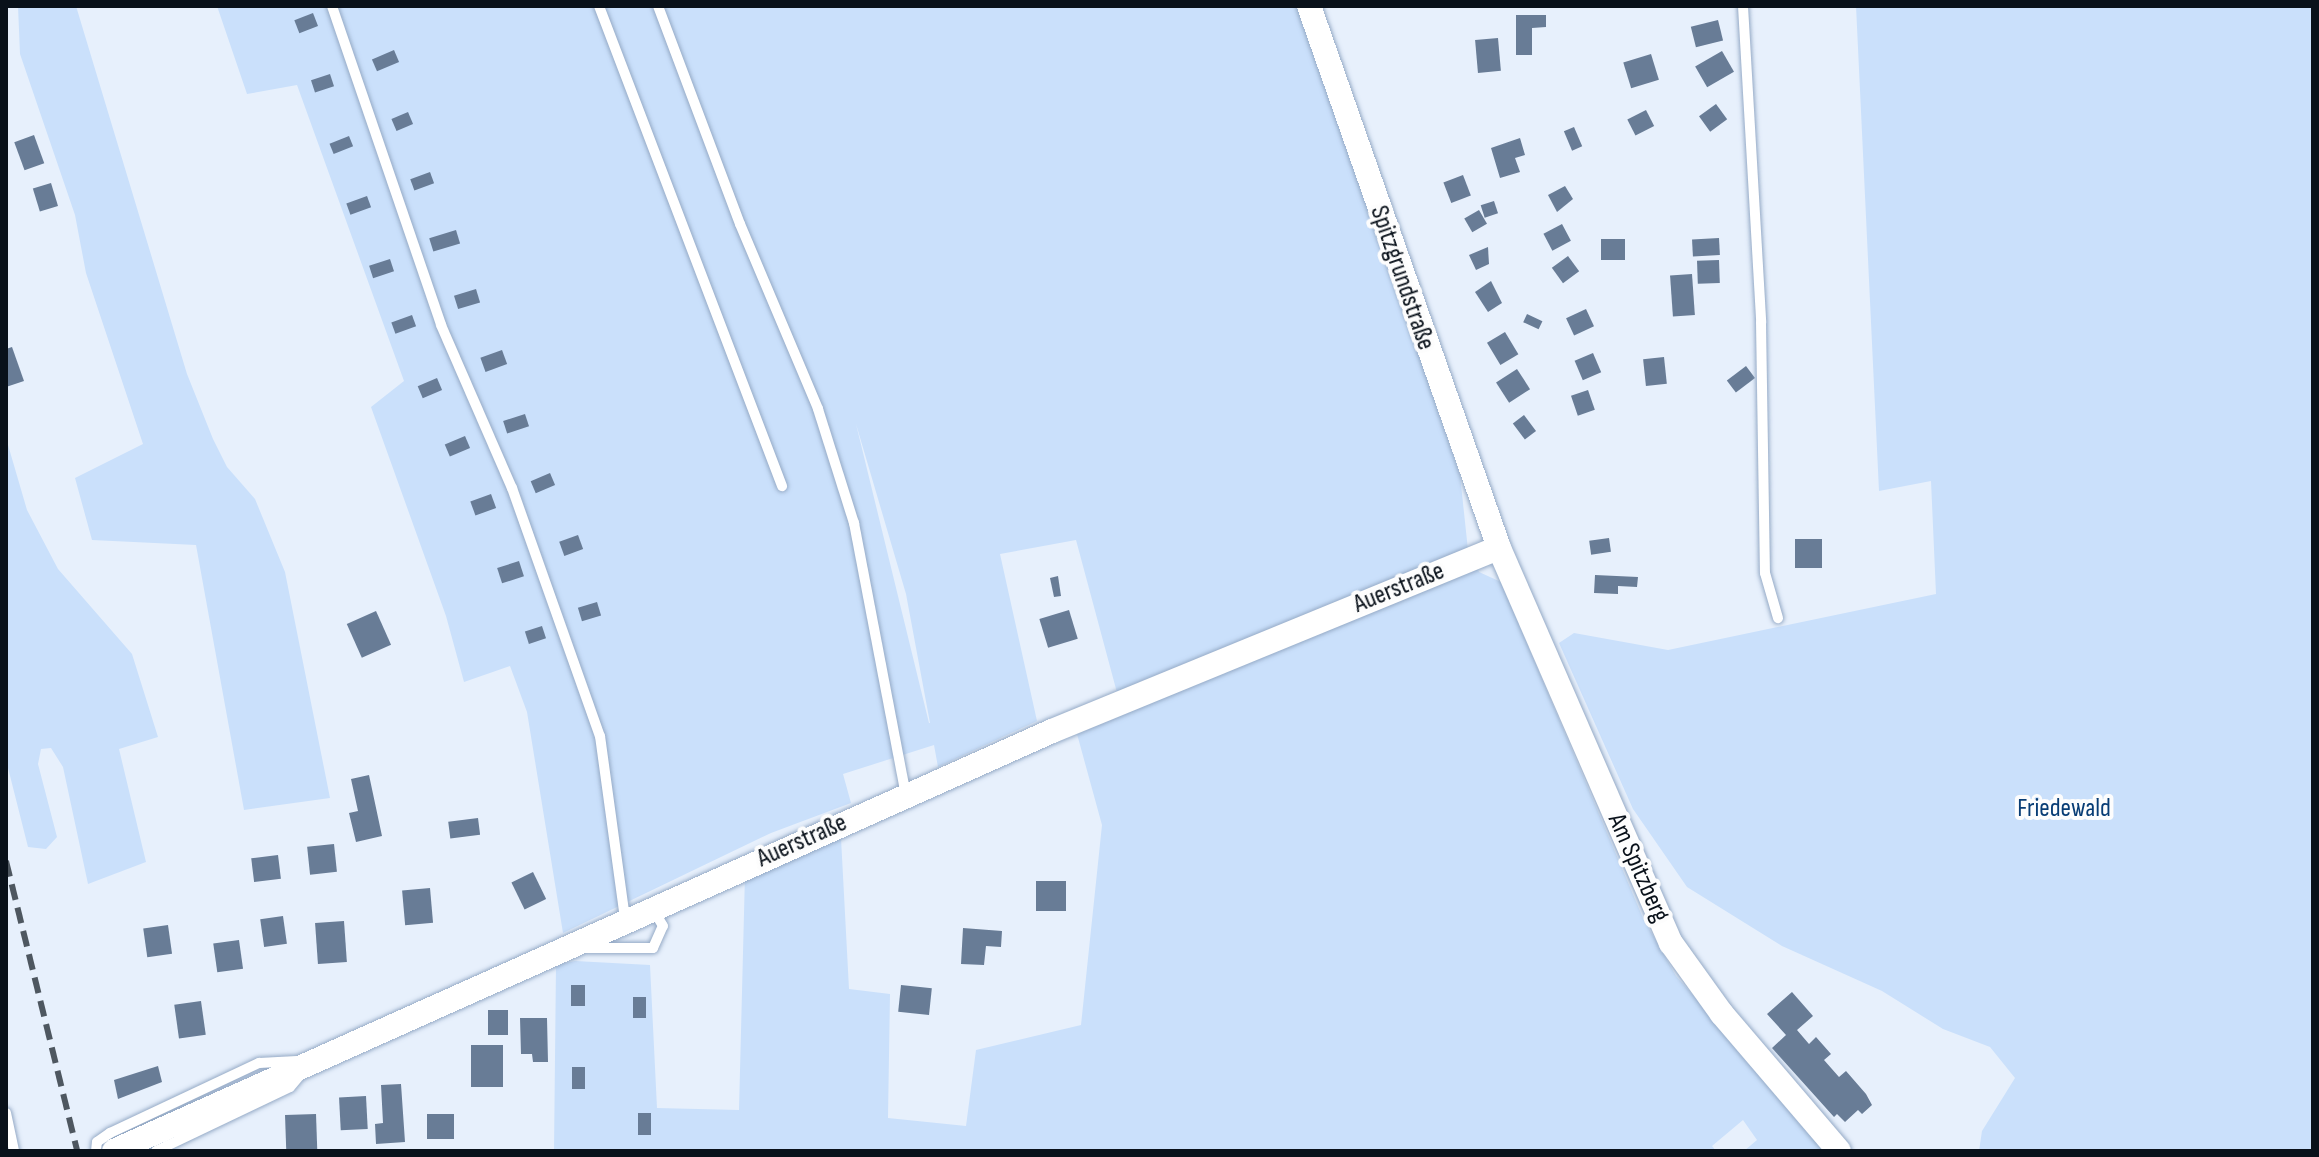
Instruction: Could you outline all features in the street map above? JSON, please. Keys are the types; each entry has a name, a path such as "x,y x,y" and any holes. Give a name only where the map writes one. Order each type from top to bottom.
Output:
{"street":[{"name":"Spitzgrundstraße","path":"1309,6 1499,548"},
{"name":"Auerstraße","path":"102,1150 1202,667 1499,548"},
{"name":"Am Spitzberg","path":"1499,548 1671,943 1722,1014 1839,1151"}],"lane":[{"path":"332,6 441,325 512,488 600,736 625,919"},
{"path":"599,6 782,486"},
{"path":"658,6 740,224 818,409 854,523 906,795"},
{"path":"1743,6 1761,322 1765,573 1778,618"},
{"path":"563,946 653,948 663,926 651,907"},
{"path":"156,1151 290,1087 300,1078 305,1062"},
{"path":"6,1113 14,1151"}],"green space":[{"path":"18,6 76,6 187,374 213,439 227,467 255,499 285,572 330,798 244,810 196,545 92,540 75,478 143,444 86,273 75,215 20,54"},
{"path":"217,6 1299,6 1460,475 1468,550 1479,572 1501,582 1643,918 1676,976 1831,1151 1744,1151 1757,1140 1743,1120 1712,1146 1716,1151 554,1151 556,965 575,961 650,965 657,1108 739,1110 745,874 841,838 849,989 890,994 888,1118 966,1126 976,1050 1081,1025 1102,825 1077,734 1123,715 1076,540 1000,554 1037,721 938,767 934,745 843,774 851,803 771,833 563,933 527,712 510,666 464,682 446,616 371,407 404,381 297,85 247,94","holes":["856,424 906,594 930,723"]},
{"name":"Friedewald","path":"1856,6 2313,6 2313,1151 1979,1151 1982,1131 2015,1078 1990,1047 1943,1029 1882,991 1782,946 1687,887 1633,809 1559,643 1574,633 1668,650 1936,594 1931,481 1879,491"},
{"path":"6,438 27,510 58,569 132,654 158,737 119,749 146,862 88,884 63,767 51,748 41,749 38,764 57,837 46,849 28,847 6,760"}],"building":[{"path":"313,13 318,26 299,33 294,20"},
{"path":"1516,15 1546,15 1546,27 1532,28 1532,55 1516,55"},
{"path":"1718,20 1723,40 1696,47 1691,27"},
{"path":"1498,38 1501,71 1478,73 1475,40"},
{"path":"394,50 399,62 377,71 372,59"},
{"path":"1722,51 1734,72 1707,87 1695,66"},
{"path":"1651,54 1659,80 1631,88 1623,62"},
{"path":"330,74 334,86 315,93 311,80"},
{"path":"1716,104 1727,119 1710,132 1699,116"},
{"path":"1646,110 1654,126 1635,136 1627,120"},
{"path":"408,112 413,124 397,131 391,119"},
{"path":"1574,127 1582,146 1572,151 1564,131"},
{"path":"34,135 44,163 25,170 14,142"},
{"path":"349,136 353,146 334,154 330,144"},
{"path":"1520,138 1525,155 1515,158 1520,172 1500,178 1491,148"},
{"path":"430,172 434,183 414,190 410,179"},
{"path":"1463,175 1471,196 1451,203 1443,183"},
{"path":"51,183 58,206 40,212 33,189"},
{"path":"1565,186 1573,199 1557,212 1548,195"},
{"path":"367,196 371,207 350,215 346,204"},
{"path":"1494,201 1498,213 1485,218 1481,205"},
{"path":"1479,210 1487,224 1472,232 1464,218"},
{"path":"1562,224 1571,241 1552,251 1543,234"},
{"path":"456,230 460,243 433,252 429,238"},
{"path":"1719,238 1720,255 1693,256 1692,239"},
{"path":"1601,239 1625,239 1625,260 1601,260"},
{"path":"1488,247 1489,264 1476,270 1469,255"},
{"path":"1568,256 1579,271 1563,283 1552,268"},
{"path":"390,259 394,271 373,278 369,266"},
{"path":"1719,260 1720,283 1698,284 1697,261"},
{"path":"1692,274 1695,315 1673,316 1670,276"},
{"path":"1491,281 1502,303 1488,312 1475,292"},
{"path":"476,289 480,302 458,309 454,296"},
{"path":"1586,309 1594,326 1574,336 1566,318"},
{"path":"1527,314 1542,321 1539,329 1523,322"},
{"path":"412,315 416,326 395,334 391,323"},
{"path":"1505,332 1518,354 1500,365 1487,343"},
{"path":"12,347 24,381 6,387 6,349"},
{"path":"502,350 507,364 486,372 480,358"},
{"path":"1593,353 1601,372 1583,380 1575,361"},
{"path":"1664,357 1667,384 1646,386 1643,359"},
{"path":"1746,366 1755,378 1736,392 1727,380"},
{"path":"1517,369 1530,389 1509,403 1496,383"},
{"path":"437,378 442,390 423,398 418,386"},
{"path":"1588,390 1595,410 1578,416 1571,396"},
{"path":"525,414 529,426 507,433 503,421"},
{"path":"1524,415 1536,431 1525,439 1513,423"},
{"path":"465,436 470,448 450,457 445,445"},
{"path":"550,473 555,485 536,493 531,481"},
{"path":"491,494 496,508 475,516 470,502"},
{"path":"578,535 583,549 564,556 559,542"},
{"path":"1609,538 1611,552 1591,555 1589,541"},
{"path":"1795,539 1822,539 1822,568 1795,568"},
{"path":"519,561 524,576 502,583 497,568"},
{"path":"1595,575 1638,577 1637,587 1618,586 1618,594 1594,593"},
{"path":"1058,576 1061,596 1054,597 1050,578"},
{"path":"597,602 601,615 582,621 578,608"},
{"path":"1069,610 1078,639 1048,648 1039,619"},
{"path":"376,611 391,645 362,658 347,624"},
{"path":"542,626 546,638 529,644 525,632"},
{"path":"369,775 382,836 356,842 349,813 358,811 351,779"},
{"path":"478,818 480,835 450,839 448,822"},
{"path":"334,844 337,872 310,875 307,847"},
{"path":"278,855 281,879 254,882 251,858"},
{"path":"533,872 546,899 525,909 511,883"},
{"path":"1036,881 1066,881 1066,911 1036,911"},
{"path":"430,888 433,923 405,925 402,890"},
{"path":"283,916 287,944 264,947 260,919"},
{"path":"344,921 347,962 318,964 315,923"},
{"path":"168,925 172,954 147,957 143,928"},
{"path":"963,928 1002,931 1001,947 986,946 984,965 961,964"},
{"path":"239,940 243,969 217,972 213,944"},
{"path":"571,985 585,985 585,1006 571,1006"},
{"path":"901,985 932,988 929,1015 898,1012"},
{"path":"1792,992 1813,1016 1797,1030 1809,1044 1816,1037 1831,1054 1824,1060 1839,1077 1846,1071 1866,1094 1872,1105 1862,1114 1858,1110 1845,1122 1837,1114 1834,1117 1772,1048 1786,1035 1767,1014"},
{"path":"633,997 646,997 646,1018 633,1018"},
{"path":"201,1001 206,1035 179,1038 174,1005"},
{"path":"488,1010 508,1010 508,1035 488,1035"},
{"path":"520,1018 547,1018 548,1062 533,1062 532,1054 521,1054"},
{"path":"471,1045 503,1045 503,1087 471,1087"},
{"path":"158,1066 162,1082 118,1099 114,1080"},
{"path":"572,1067 585,1067 585,1089 572,1089"},
{"path":"401,1084 405,1142 376,1144 375,1124 383,1123 381,1085"},
{"path":"366,1096 368,1129 341,1130 339,1097"},
{"path":"638,1113 651,1113 651,1135 638,1135"},
{"path":"316,1114 317,1151 286,1151 285,1115"},
{"path":"427,1114 454,1114 454,1139 427,1139"}],"railway":[{"path":"6,861 77,1151"}]}
